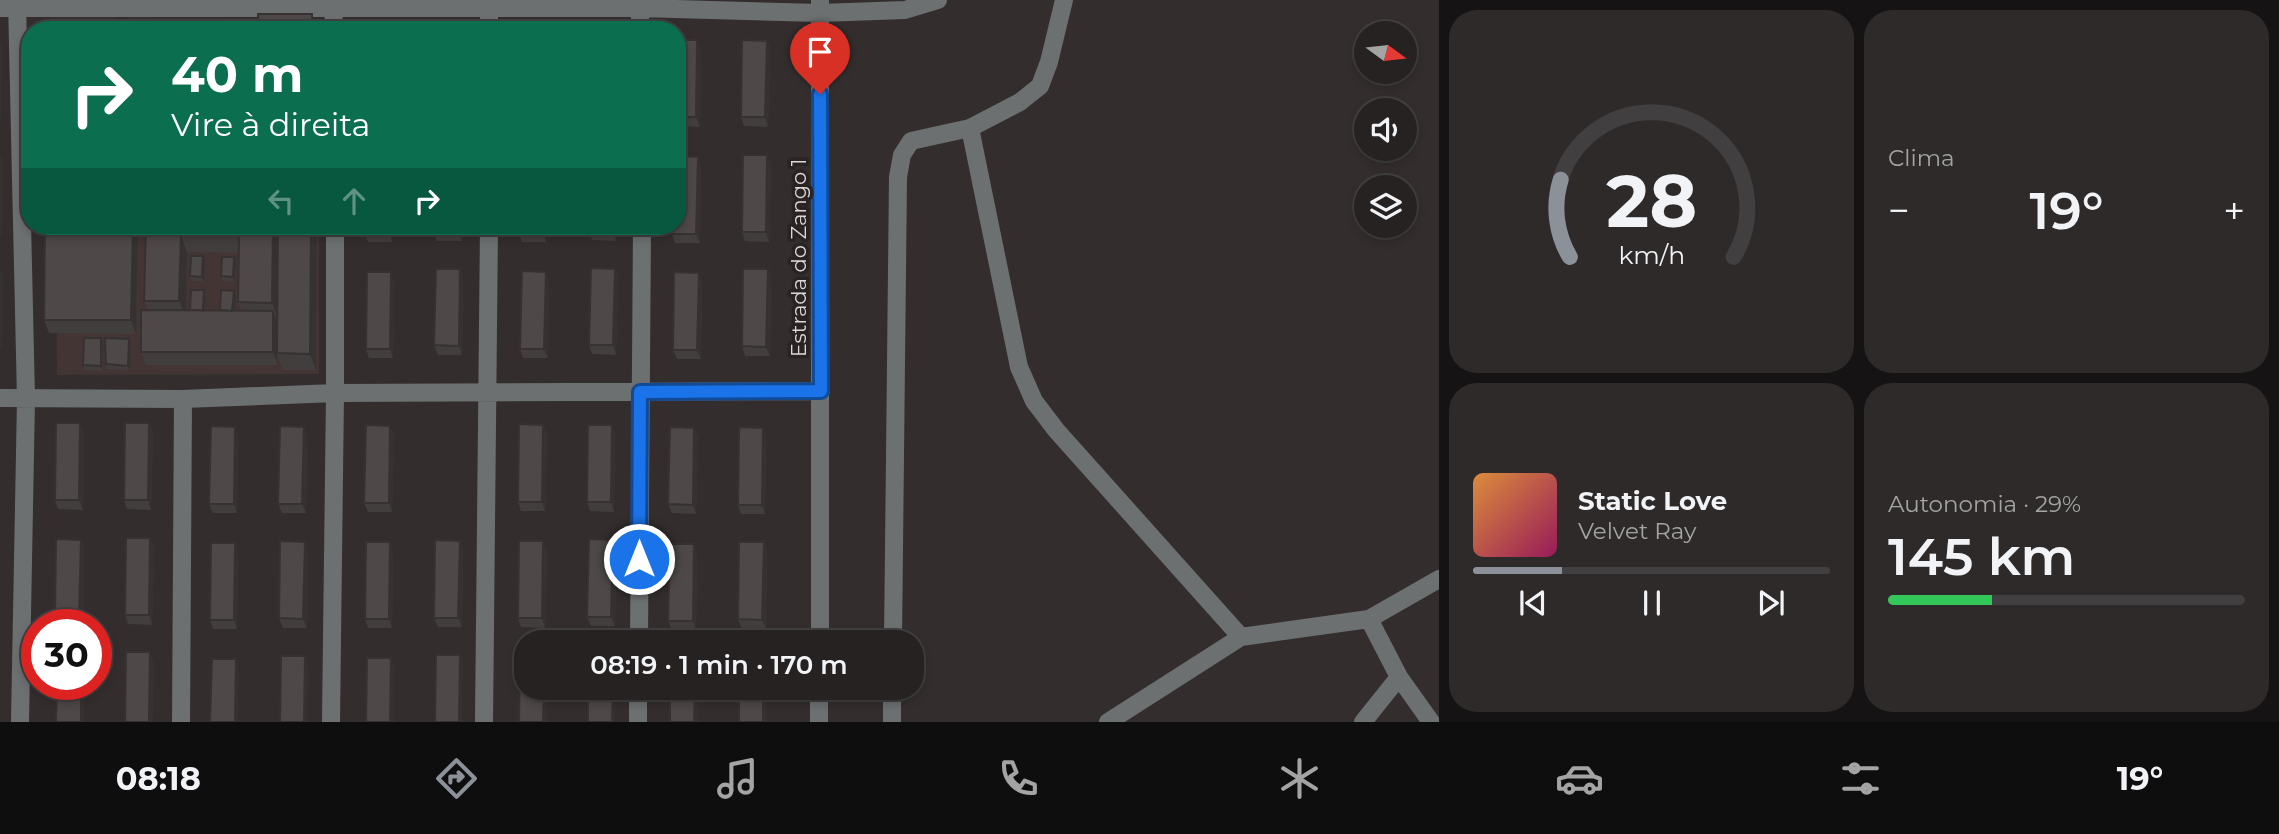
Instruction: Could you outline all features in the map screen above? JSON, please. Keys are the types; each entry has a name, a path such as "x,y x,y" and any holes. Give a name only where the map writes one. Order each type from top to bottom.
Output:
{"street":[{"path":"20,722 26,399 11,5 640,4 905,10 938,0"},
{"path":"892,630 898,177 902,155 911,141 970,128 1020,102 1040,86 1049,62 1064,0"},
{"name":"Estrada do Zango 1","path":"820,7 820,630"},
{"path":"970,128 1019,367 1034,401 1056,430 1241,637"},
{"path":"331,722 334,235"},
{"path":"484,722 489,235"},
{"path":"639,630 642,235"},
{"path":"0,398 183,399 335,393 821,391"},
{"path":"181,722 183,399"},
{"path":"1108,722 1241,637 1369,619 1439,579"},
{"path":"1369,619 1399,677 1431,722"},
{"path":"1363,722 1399,677"},
{"path":"638,700 638,722"},
{"path":"819,700 819,722"},
{"path":"892,700 892,722"}],"shaded area":[{"path":"56,235 319,235 319,374 57,375"}],"building":[{"path":"258,14 312,14 312,21 129,21 129,18 258,19"},
{"path":"51,18 114,18 114,21 51,21"},
{"path":"686,40 697,40 696,117 686,117"},
{"path":"742,40 767,41 765,117 741,117"},
{"path":"743,155 767,155 766,232 742,232"},
{"path":"686,156 698,157 696,234 686,234"},
{"path":"45,235 133,235 131,320 44,320"},
{"path":"146,235 273,235 272,303 238,302 239,236 181,236 179,301 144,301"},
{"path":"278,235 311,235 310,354 277,353"},
{"path":"191,256 203,256 202,277 190,276"},
{"path":"222,257 234,257 233,277 221,276"},
{"path":"591,268 615,269 613,345 589,345"},
{"path":"436,269 460,269 459,346 434,345"},
{"path":"743,269 768,269 766,347 742,346"},
{"path":"522,271 546,272 544,349 520,349"},
{"path":"367,272 391,272 390,349 366,349"},
{"path":"674,272 699,273 697,350 673,350"},
{"path":"191,290 204,290 203,311 190,310"},
{"path":"221,290 234,291 232,311 220,310"},
{"path":"141,310 273,311 273,352 141,352"},
{"path":"84,338 101,338 101,366 83,365"},
{"path":"105,338 129,339 128,366 106,364"},
{"path":"56,423 80,423 79,500 55,500"},
{"path":"125,423 149,423 148,500 124,500"},
{"path":"519,424 543,425 542,502 518,502"},
{"path":"366,425 390,426 389,503 364,503"},
{"path":"588,425 612,425 611,502 587,502"},
{"path":"211,426 235,427 234,504 209,504"},
{"path":"280,426 304,427 302,504 278,504"},
{"path":"670,427 694,428 693,505 668,504"},
{"path":"739,427 763,428 762,505 738,505"},
{"path":"126,538 150,538 149,615 125,615"},
{"path":"56,539 81,540 79,609 55,609"},
{"path":"589,539 613,540 611,617 587,617"},
{"path":"435,540 460,541 458,618 434,618"},
{"path":"280,541 305,542 303,619 279,618"},
{"path":"519,541 543,541 542,618 518,618"},
{"path":"366,542 390,542 389,619 365,619"},
{"path":"739,542 764,542 762,620 738,619"},
{"path":"211,543 235,543 234,620 210,620"},
{"path":"670,544 694,544 693,621 668,621"},
{"path":"126,652 150,652 149,722 125,722"},
{"path":"436,655 460,655 459,722 435,722"},
{"path":"281,656 305,656 304,722 280,722"},
{"path":"367,658 391,658 390,722 366,722"},
{"path":"212,659 236,659 235,722 210,722"},
{"path":"57,700 81,700 81,722 56,722"},
{"path":"519,700 544,700 543,722 519,722"},
{"path":"588,700 613,700 612,722 588,722"},
{"path":"670,700 695,700 694,722 670,722"},
{"path":"739,700 763,700 763,722 739,722"}],"route":[{"path":"639,559 640,392 821,391 820,94"}]}
